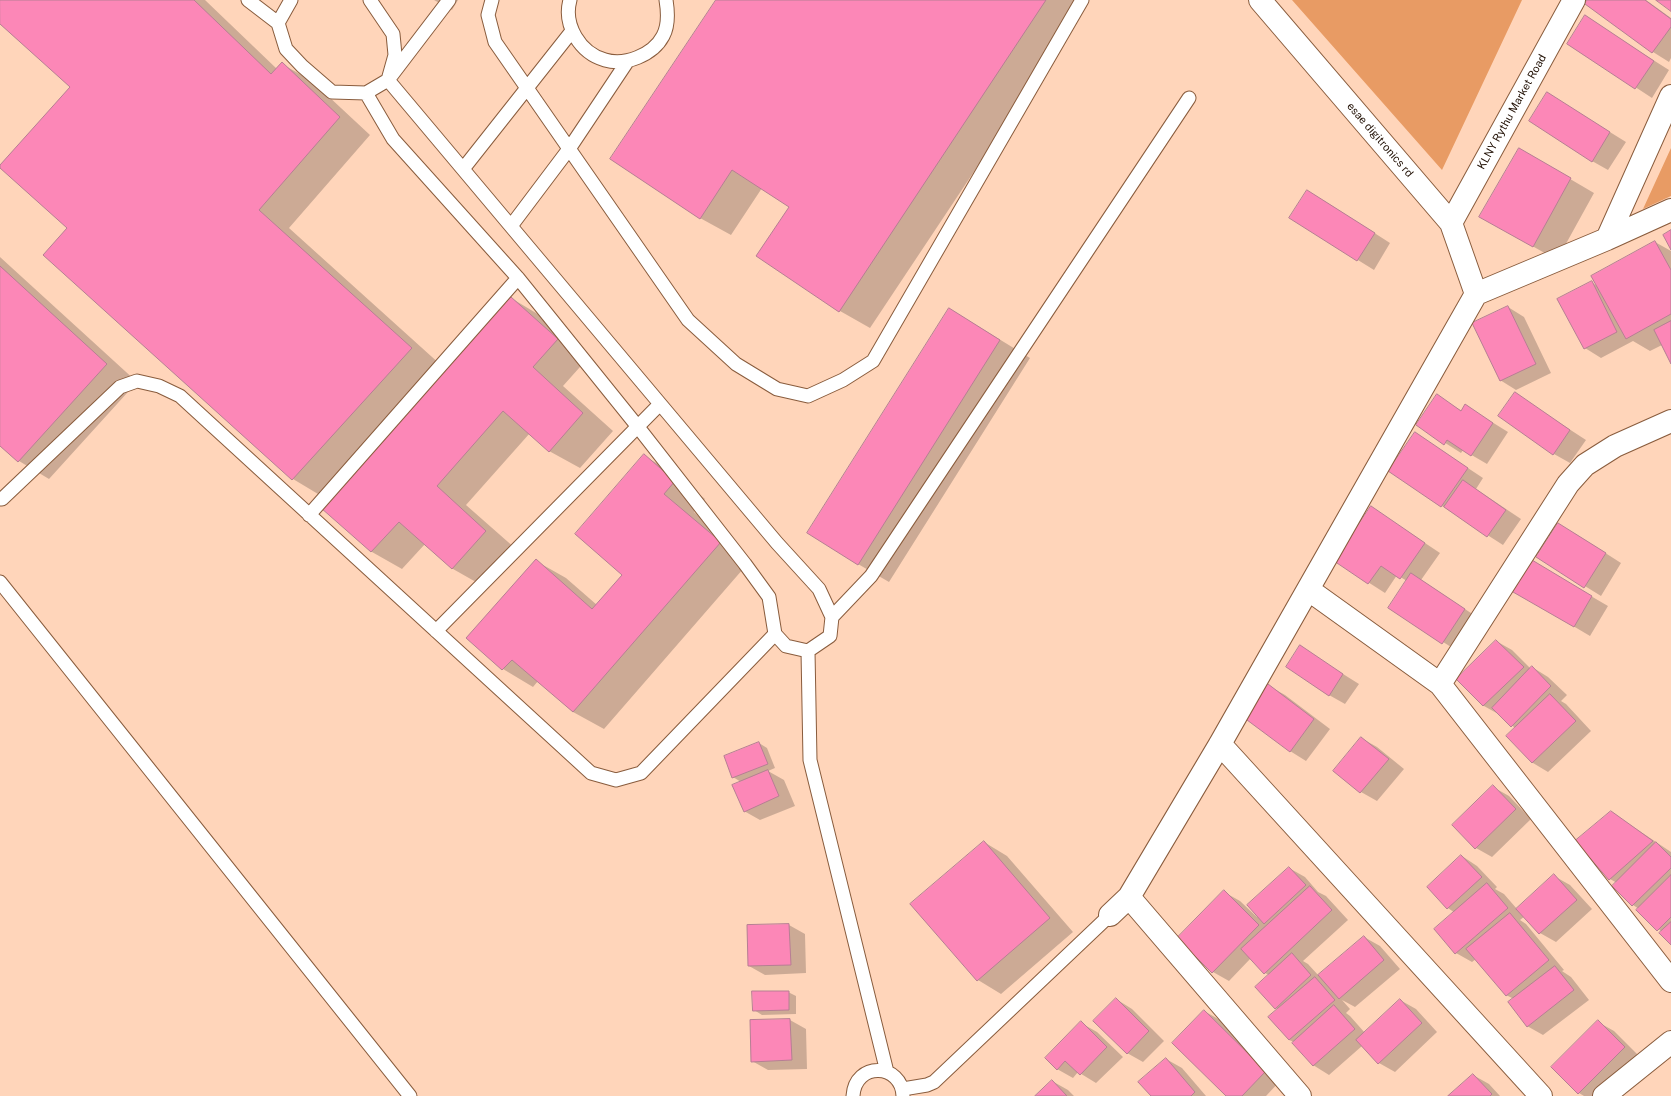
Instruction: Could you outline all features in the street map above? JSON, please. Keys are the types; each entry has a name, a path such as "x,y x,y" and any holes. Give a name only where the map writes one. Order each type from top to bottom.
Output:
{"street":[{"name":"esae digitronics rd","path":"1260,0 1451,223 1476,294"},
{"name":"KLNY Rythu Market Road","path":"1451,223 1574,0"},
{"path":"1606,239 1671,96"},
{"path":"1110,915 1129,896 1220,744 1309,590 1476,294 1671,210"},
{"path":"1440,684 1568,484 1585,465 1615,446 1671,421"},
{"path":"1309,590 1440,684 1671,981"},
{"path":"1220,744 1541,1096"},
{"path":"1129,896 1300,1096"},
{"path":"1604,1096 1671,1042"}],"lane":[{"path":"248,0 278,23 286,49 302,66 332,92 366,93 388,80 449,0"},
{"path":"278,23 291,0"},
{"path":"370,0 393,34 395,55 388,80"},
{"path":"492,0 488,15 495,42 688,320 736,364 777,389 808,396 843,380 873,361 1082,0"},
{"path":"570,0 568,9 572,31 585,50 605,60 627,62 648,53 663,36 668,14 666,0"},
{"path":"463,168 572,31"},
{"path":"511,226 569,149 627,62"},
{"path":"366,93 393,140 518,278 638,427 769,597 775,634 786,646 808,651 830,636 832,617 819,589 777,543 388,80"},
{"path":"832,617 871,576 1188,98"},
{"path":"309,515 518,278"},
{"path":"0,499 120,387 137,381 159,386 180,396 591,773 616,780 641,772 775,634"},
{"path":"436,631 660,404"},
{"path":"0,582 410,1096"},
{"path":"808,651 810,760 886,1072"},
{"path":"853,1096 855,1085 863,1075 870,1071 878,1070 894,1076 899,1082 903,1093 934,1082 1110,915"}],"shaded area":[{"path":"1292,0 1522,0 1442,170"},
{"path":"1671,148 1671,196 1643,209"}],"building":[{"path":"0,0 194,0 271,74 282,62 340,117 259,210 412,348 292,480 43,255 67,228 0,168 0,165 70,87 0,24"},
{"path":"716,0 1046,0 839,312 756,256 789,207 732,170 700,219 610,159"},
{"path":"1587,0 1645,0 1671,19 1671,27 1652,53 1585,4"},
{"path":"1656,0 1671,0 1671,11"},
{"path":"1585,15 1654,61 1635,89 1567,44"},
{"path":"1547,92 1610,132 1592,162 1529,121"},
{"path":"1519,148 1571,178 1533,247 1479,217"},
{"path":"1307,190 1375,233 1357,261 1289,218"},
{"path":"1671,230 1671,250 1663,235"},
{"path":"1655,241 1671,270 1671,314 1626,339 1591,276"},
{"path":"0,266 107,364 18,462 0,446"},
{"path":"1592,281 1617,332 1584,349 1557,299"},
{"path":"511,297 558,339 533,367 583,413 549,452 503,411 437,486 486,531 452,569 399,522 371,552 321,508"},
{"path":"1508,306 1536,364 1500,381 1472,323"},
{"path":"949,308 1000,340 858,565 807,533"},
{"path":"1671,321 1671,364 1654,330"},
{"path":"1515,392 1570,430 1553,455 1498,416"},
{"path":"1437,394 1461,411 1465,404 1493,423 1471,456 1447,440 1444,445 1416,425"},
{"path":"1415,432 1468,468 1441,507 1388,471"},
{"path":"644,454 675,481 664,494 721,542 573,712 512,660 502,670 466,638 536,559 592,609 622,575 575,534"},
{"path":"1463,480 1506,510 1487,537 1444,507"},
{"path":"1371,506 1425,543 1400,579 1381,566 1368,584 1334,561"},
{"path":"1558,523 1606,553 1584,588 1536,557"},
{"path":"1532,560 1592,596 1574,627 1513,592"},
{"path":"1411,573 1465,609 1442,644 1388,608"},
{"path":"1496,640 1524,667 1483,706 1456,679"},
{"path":"1300,645 1343,674 1329,696 1286,667"},
{"path":"1532,666 1551,686 1511,727 1492,708"},
{"path":"1268,684 1314,719 1290,752 1243,717"},
{"path":"1550,694 1576,721 1532,763 1506,736"},
{"path":"1361,737 1389,759 1360,793 1333,771"},
{"path":"759,742 768,764 732,778 724,756"},
{"path":"768,770 779,796 744,812 732,785"},
{"path":"1493,785 1516,809 1475,849 1452,825"},
{"path":"1611,811 1653,841 1609,880 1575,841"},
{"path":"984,841 1050,918 977,981 910,904"},
{"path":"1656,842 1671,857 1671,868 1632,906 1612,886"},
{"path":"1461,855 1482,877 1447,909 1427,887"},
{"path":"1289,867 1306,885 1264,924 1247,905"},
{"path":"1554,874 1577,900 1539,934 1516,909"},
{"path":"1671,875 1671,917 1657,931 1636,910"},
{"path":"1487,883 1508,908 1455,954 1434,929"},
{"path":"1310,886 1332,910 1264,974 1241,949"},
{"path":"1224,890 1259,925 1212,973 1177,938"},
{"path":"1510,913 1549,960 1506,996 1466,949"},
{"path":"1671,922 1671,945 1659,933"},
{"path":"789,924 791,965 748,966 747,925"},
{"path":"1364,936 1384,960 1339,999 1318,975"},
{"path":"1292,953 1311,975 1275,1009 1255,987"},
{"path":"1555,966 1574,990 1527,1027 1508,1002"},
{"path":"1315,977 1335,1000 1289,1040 1268,1017"},
{"path":"752,991 789,991 789,1010 753,1011"},
{"path":"1116,998 1149,1031 1127,1054 1093,1021"},
{"path":"1400,999 1422,1023 1378,1064 1356,1040"},
{"path":"1334,1005 1355,1029 1313,1066 1292,1043"},
{"path":"1204,1010 1266,1071 1242,1096 1226,1096 1172,1043"},
{"path":"790,1019 792,1060 751,1062 750,1020"},
{"path":"1598,1020 1625,1047 1578,1094 1551,1067"},
{"path":"1081,1021 1107,1047 1080,1075 1065,1061 1057,1070 1045,1058"},
{"path":"1166,1058 1195,1092 1191,1096 1151,1096 1138,1082"},
{"path":"1473,1074 1492,1094 1490,1096 1448,1096"},
{"path":"1052,1080 1067,1096 1035,1096"}]}
